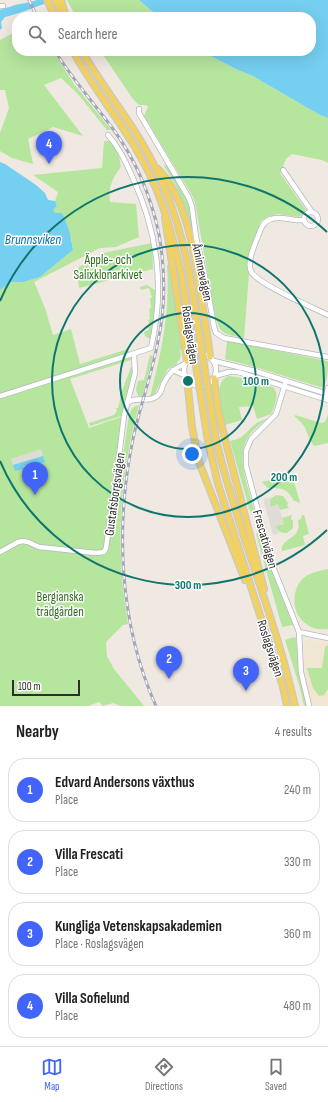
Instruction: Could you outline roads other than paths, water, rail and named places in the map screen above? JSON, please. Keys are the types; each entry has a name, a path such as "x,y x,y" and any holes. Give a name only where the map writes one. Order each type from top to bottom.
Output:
{"main road":[{"path":"47,0 53,12"},
{"path":"55,0 61,4"},
{"name":"Roslagsvägen","path":"76,56 96,90 142,158 163,206 172,232 181,272 208,441 218,484 288,706"},
{"name":"Roslagsvägen","path":"85,56 102,84 134,129 165,186 176,216 189,272 216,440 231,500 286,670 295,706"},
{"path":"155,167 165,176 171,185 178,198 187,226 212,359"},
{"path":"163,206 186,362"},
{"path":"186,377 192,428 199,462 247,586 255,600"},
{"path":"215,377 218,410 262,578 267,609"},
{"path":"283,687 284,706"}],"street":[{"name":"Åminnevägen","path":"139,109 139,113 189,198 216,333 226,338 328,357"},
{"path":"0,396 151,348 158,297 155,247 149,221 137,187 114,141 108,135"},
{"path":"283,170 312,212 318,216 318,220 314,226 309,226 304,220"},
{"path":"304,220 306,214 312,212"},
{"path":"304,220 298,221 276,218 266,221 262,226 254,247 249,266 250,270 256,277 280,291 328,315"},
{"name":"Gustafsborgsvägen","path":"0,552 18,542 23,541 39,547 96,553 104,552 106,548 108,526 113,504 124,416 135,373 134,354"},
{"path":"127,403 131,400 150,400 156,398 160,393 168,375 177,367 186,362 191,356 196,354 205,354 212,359 326,400 328,388"},
{"path":"212,359 217,368 215,377"},
{"path":"186,362 184,370 186,377"},
{"path":"173,370 176,370 193,384 201,386 208,384 215,377 229,372 238,372 327,394"},
{"name":"Frescativägen","path":"285,384 276,414 251,439 246,451 246,466 273,567 298,632 301,672 309,706"},
{"path":"130,392 131,396 137,399"},
{"path":"298,632 328,638"}],"water":[{"path":"37,0 56,0 21,12 12,12 12,15 5,17 1,22 2,28 0,30 0,10"},
{"path":"139,0 328,0 328,118 320,115 251,75 211,56 316,56 316,12 153,12"},
{"name":"Brunnsviken","path":"0,162 36,185 45,193 48,200 55,201 57,206 53,210 55,213 62,213 69,231 73,250 40,277 23,282 11,282 0,290"},
{"path":"43,456 45,462 36,465 35,463 23,466 24,469 15,471 13,465"}],"railway":[{"path":"29,0 35,12"},
{"path":"58,56 129,153 142,179 152,206 159,234 164,288 161,328 133,439 127,472 123,540 124,574 134,642 144,675 156,706"}],"place":[{"name":"Villa Sofielund","path":"49,164"},
{"name":"Edvard Andersons växthus","path":"35,495"},
{"name":"Villa Frescati","path":"169,679"},
{"name":"Kungliga Vetenskapsakademien","path":"246,691"}],"park label":[{"name":"Äpple- och Salixklonarkivet","path":"108,266"},
{"name":"Bergianska trädgården","path":"60,604"}]}
